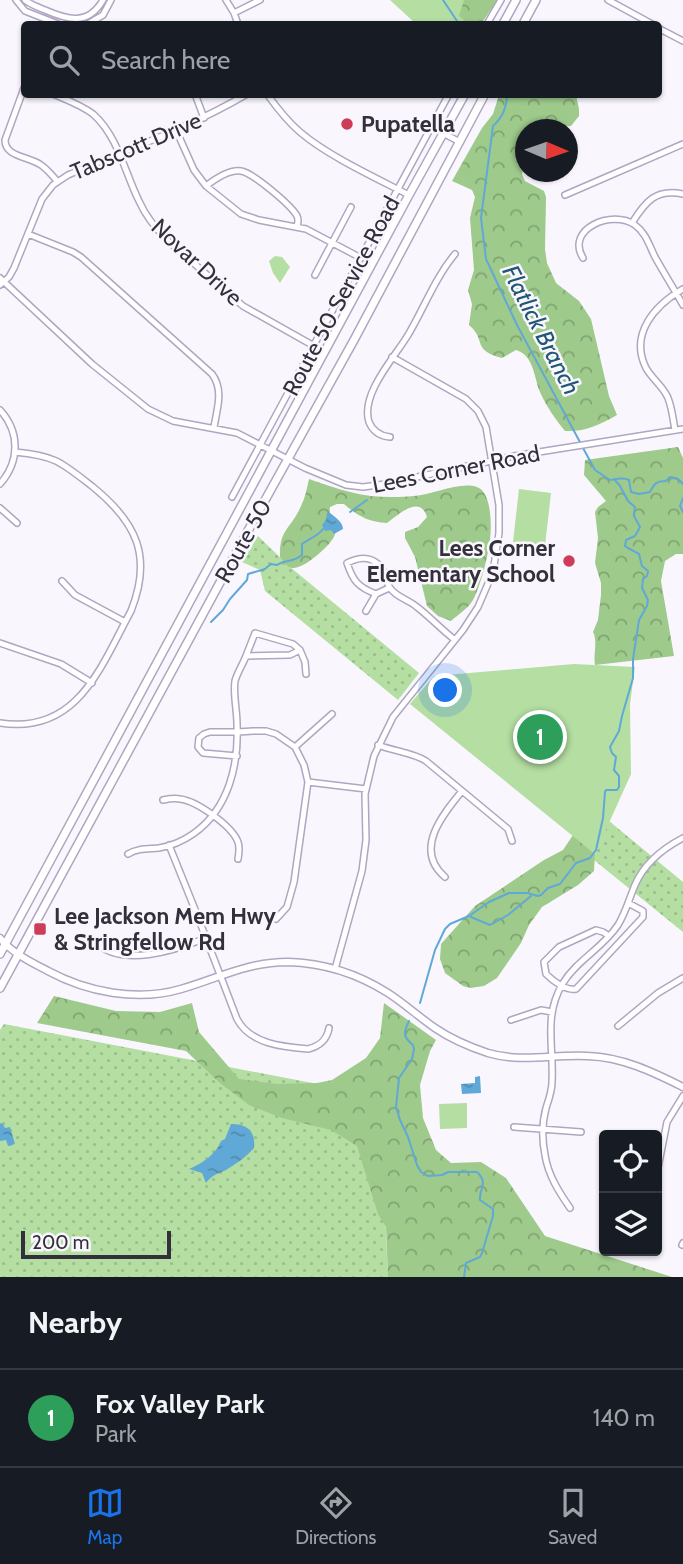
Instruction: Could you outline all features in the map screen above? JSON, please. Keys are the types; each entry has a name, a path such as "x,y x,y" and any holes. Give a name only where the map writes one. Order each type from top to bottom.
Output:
{"highway":[{"path":"505,21 516,0"},
{"path":"525,21 536,0"},
{"name":"Route 50","path":"0,954 2,942 463,98"},
{"name":"Route 50","path":"0,988 354,340 483,98"}],"main road":[{"path":"2,942 64,978 111,993 141,995 170,992 249,966 274,963 303,963 335,969 350,973 391,995 433,1027 471,1046 503,1057 532,1059 588,1056 625,1062 683,1087"}],"street":[{"path":"16,0 25,11 50,21"},
{"path":"25,0 62,18 81,19 99,7 103,0"},
{"path":"93,21 103,15 111,0"},
{"path":"226,0 237,21"},
{"path":"234,13 260,0"},
{"path":"489,21 501,0"},
{"path":"608,0 646,21"},
{"path":"662,30 683,41"},
{"path":"21,96 5,145 10,152 42,165 57,181"},
{"name":"Novar Drive","path":"63,98 93,115 108,132 143,210 168,241 243,306 314,346"},
{"path":"196,98 204,118"},
{"name":"Tabscott Drive","path":"1,281 14,268 42,199 57,181 204,118 240,98"},
{"path":"270,98 286,118 310,140 410,195"},
{"name":"Route 50 Service Road","path":"232,497 447,98"},
{"path":"431,127 460,142"},
{"path":"176,130 194,170 206,186 241,214 306,229 361,258"},
{"path":"565,195 683,144"},
{"path":"206,186 218,177 242,171 283,201 296,214 297,226"},
{"path":"632,223 643,205 655,197 671,193 683,194"},
{"path":"314,275 351,207"},
{"path":"583,258 579,252 579,243 593,225 613,219 632,223 647,238 683,305"},
{"path":"28,234 81,257 212,374 220,390 214,427"},
{"path":"390,437 380,435 372,428 368,410 371,396 456,254"},
{"name":"Lees Corner Road","path":"1,281 92,364 148,410 173,421 237,432 346,485 363,487 403,481 469,465 683,429"},
{"path":"675,430 668,397 646,368 641,347 643,331 649,318 661,304 683,289"},
{"path":"335,969 362,870 366,840 366,789 378,745 393,717 470,621 484,597 496,561 500,516 482,417 476,407 466,399 392,357"},
{"path":"0,410 11,426 15,440 11,467 0,484"},
{"path":"0,723 31,723 56,715 78,699 92,683 125,622 136,599 141,569 134,534 123,515 108,500 60,461 46,456 15,452"},
{"path":"0,508 16,523"},
{"path":"376,594 364,590 356,583 347,563 357,558 370,559 379,564 389,588 416,606 455,640"},
{"path":"62,581 75,594 125,622"},
{"path":"366,611 376,594 389,588"},
{"path":"128,854 184,839 193,834 219,806 230,784 237,756 235,680 255,633 293,644 300,650 306,674"},
{"path":"0,643 61,664 92,683"},
{"path":"246,656 290,655 300,650"},
{"path":"295,747 332,714"},
{"path":"237,756 203,753 198,747 199,738 210,732 253,731 276,734 295,747 301,756 308,782 294,882 287,907 276,919"},
{"path":"378,745 421,758 508,829 512,841"},
{"path":"308,782 366,789"},
{"path":"445,877 434,865 432,840 440,818 462,791"},
{"path":"163,800 179,799 196,804 225,825 235,837 239,848 238,859"},
{"path":"570,1208 546,1164 543,1147 546,1109 553,1080 550,1028 552,1012 562,985 578,964 609,936 618,924 635,884 650,862 664,849 683,838"},
{"path":"169,845 244,1031 267,1042 308,1049 323,1042 329,1028"},
{"path":"609,936 596,929 559,947 545,959 546,974 570,989 576,989 643,917 641,909 628,903"},
{"path":"94,941 110,952 141,955 166,952 206,938"},
{"path":"618,1026 658,993 683,978"},
{"path":"511,1020 541,1010 552,1012"},
{"path":"662,1147 667,1122 683,1096"},
{"path":"514,1127 582,1132"}],"green space":[{"path":"390,0 464,0 459,16 465,21 413,21"},
{"path":"394,0 497,1 483,21 414,21"},
{"path":"498,98 577,98 579,116 577,119 515,119 515,182 527,182 544,191 547,263 556,283 579,301 591,319 609,396 617,415 598,425 565,431 542,397 526,357 516,350 502,358 486,352 469,325 472,304 468,290 474,270 470,218 475,197 472,190 452,181 493,114"},
{"path":"275,256 282,257 290,267 280,283 269,261"},
{"path":"678,447 683,458 683,554 676,554 665,561 661,581 674,656 595,665 593,632 598,620 601,583 595,563 598,538 595,512 606,501 584,475 585,460"},
{"path":"309,479 348,492 385,497 421,495 463,486 482,490 489,504 490,541 481,579 470,604 451,621 438,616 427,606 415,557 405,538 405,532 418,527 427,517 419,507 408,508 387,523 364,518 344,504 330,507 336,530 333,538 310,561 297,568 288,566 280,557 281,540 297,514"},
{"path":"519,489 551,493 545,546 513,542"},
{"path":"258,536 290,567 419,673 398,700 265,591 260,570 242,562"},
{"path":"574,664 635,667 630,704 631,774 595,854 410,704 434,676"},
{"path":"609,821 683,882 683,932 594,860"},
{"path":"573,835 595,854 594,871 578,885 542,907 497,978 484,986 470,988 445,973 440,959 441,944 475,906 563,850"},
{"path":"54,996 116,1011 160,1012 192,1003 199,1032 239,1079 277,1084 317,1083 332,1080 366,1058 380,1038 384,1003 436,1040 420,1085 423,1118 436,1150 451,1163 481,1162 506,1178 545,1236 599,1253 599,1256 607,1256 672,1277 388,1277 386,1227 378,1214 357,1146 331,1130 282,1118 249,1105 220,1083 186,1051 37,1023"},
{"path":"4,1024 380,1096 388,1277 0,1277 0,1030"},
{"path":"467,1103 467,1128 440,1129 439,1104"}],"water":[{"path":"327,513 342,524 343,529 334,534 331,530 325,531 322,525"},
{"path":"480,1076 481,1093 462,1094 461,1084 475,1083 475,1077"},
{"path":"0,1123 5,1128 10,1127 15,1144 8,1146 6,1140 0,1141"},
{"path":"231,1124 242,1125 252,1133 254,1148 237,1163 206,1183 202,1173 189,1169 213,1154 225,1139"}],"waterway":[{"name":"Flatlick Branch","path":"443,0 457,21"},
{"name":"Flatlick Branch","path":"507,98 503,112 493,126 481,218 486,259 517,325 581,444"},
{"name":"Flatlick Branch","path":"583,448 595,470 610,480 629,480 631,492 650,492 656,484 670,477 683,484"},
{"path":"420,1003 435,950 450,924 509,893 541,895 548,888 560,884 576,863 590,858 596,850 605,792 617,790 619,787 619,776 614,770 616,757 610,747 619,731 633,678 639,620 648,600 642,588 648,571 642,566 639,554 625,546 626,540 635,536 640,527 634,516 635,507 614,479"},
{"name":"Flatlick Branch","path":"683,498 680,506 683,512"},
{"path":"350,512 367,500"},
{"path":"266,568 302,555 302,544 323,529"},
{"path":"211,622 247,580 248,574 265,569"},
{"path":"471,917 490,925 508,915 531,896"},
{"path":"409,1021 405,1034 414,1049 412,1059 399,1078 396,1107 417,1165 421,1172 428,1176 448,1172 477,1172 483,1183 480,1200 493,1209 482,1253 480,1257 466,1263 464,1277"}],"place":[{"name":"Pupatella","path":"347,124"},
{"name":"Lees Corner Elementary School","path":"569,561"},
{"name":"Fox Valley Park","path":"540,737"},
{"name":"Lee Jackson Mem Hwy & Stringfellow Rd","path":"40,929"}]}
